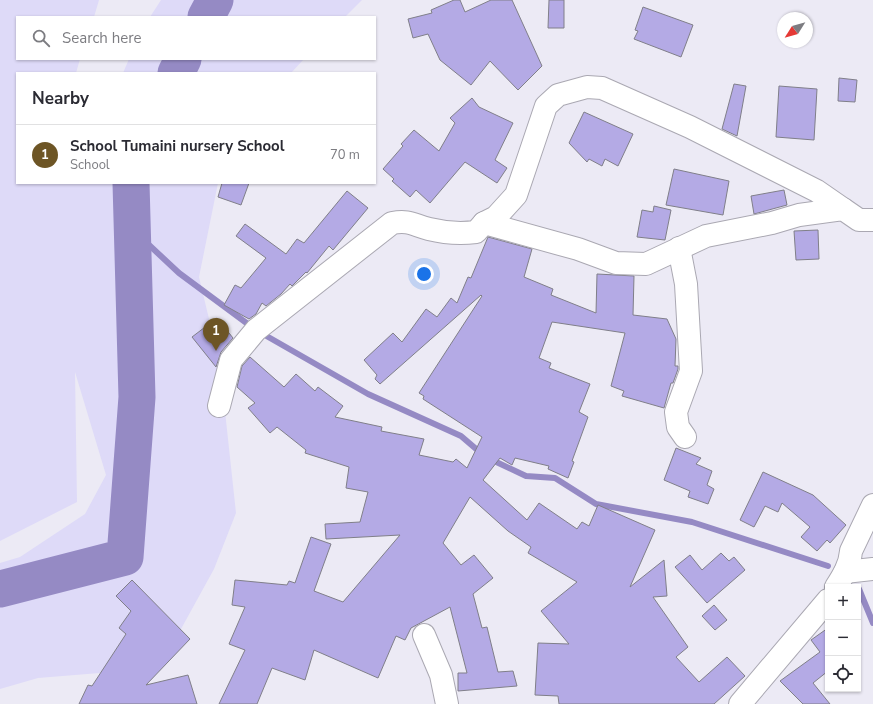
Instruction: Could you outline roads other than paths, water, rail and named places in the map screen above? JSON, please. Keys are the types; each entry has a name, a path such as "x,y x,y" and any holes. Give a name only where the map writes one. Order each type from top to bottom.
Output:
{"street":[{"path":"219,406 231,360 256,330 383,229 392,223 406,221 428,229 458,234 476,232 484,223 496,217 516,195 546,106 558,95 587,87 602,88 690,127 817,191 859,220 873,220"},
{"path":"484,223 578,249 616,263 646,264 706,236 772,223 799,215 843,209"},
{"path":"679,248 686,284 691,371 676,412 678,426 685,437"},
{"path":"841,580 850,559 851,551 873,505"},
{"path":"841,580 873,569"},
{"path":"740,704 825,604"},
{"path":"424,635 441,675 447,704"}],"waterway":[{"path":"207,16 215,0"},
{"path":"176,72 182,60"},
{"path":"0,589 125,557 137,397 131,184"},
{"path":"133,230 179,273 256,330 368,394 461,436 482,454"},
{"path":"490,459 526,476 555,478 596,504 692,522 828,566"},
{"path":"861,594 873,623"}],"place":[{"name":"School Tumaini nursery School","path":"216,351"}]}
